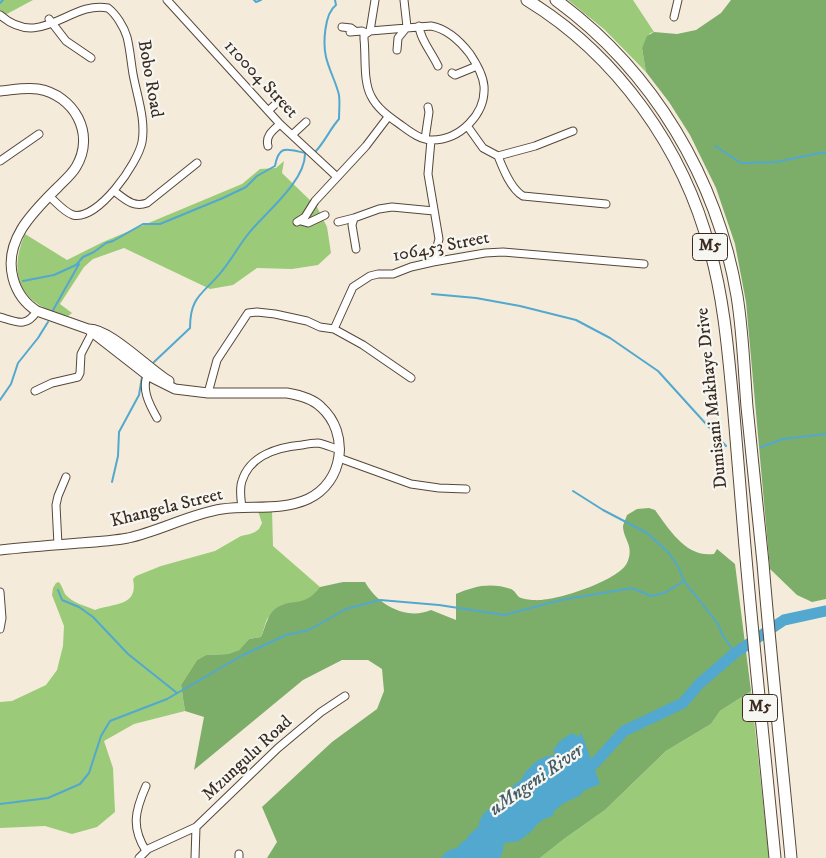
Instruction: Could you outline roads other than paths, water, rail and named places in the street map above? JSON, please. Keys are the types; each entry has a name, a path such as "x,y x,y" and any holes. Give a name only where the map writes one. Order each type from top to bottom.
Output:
{"main road":[{"name":"Dumisani Makhaye Drive","path":"528,0 561,23 585,43 627,88 662,138 683,176 698,213 716,275 727,334 746,559 775,858"},
{"name":"Dumisani Makhaye Drive","path":"556,0 609,45 645,85 672,124 703,182 715,212 731,268 738,306 791,858"}],"street":[{"name":"110004 Street","path":"167,0 280,124 336,176"},
{"path":"342,26 351,28 353,32 368,32 419,26 439,27 448,32 462,44 477,66 483,79 483,97 480,107 468,127 452,136 428,140 412,134 388,117 375,102 369,90 364,35 368,32 375,0"},
{"path":"398,50 398,38 407,27 404,0"},
{"path":"674,17 678,0"},
{"name":"Bobo Road","path":"0,15 13,24 28,27 49,19 78,4 87,2 108,8 126,35 142,119 142,142 136,160 114,191 86,212 72,215 49,196"},
{"path":"49,19 66,41 91,58"},
{"path":"419,26 421,37 432,52 438,66"},
{"path":"452,73 455,75 477,66"},
{"path":"0,91 37,88 62,97 80,119 83,136 80,157 76,168 27,220 14,248 11,264 12,275 19,294 30,307 49,317 68,321 116,341 149,372 192,392 282,393 306,398 322,407 328,415 337,433 340,454"},
{"path":"268,111 280,100"},
{"path":"428,107 428,174 439,239 433,262"},
{"path":"325,215 308,224 299,222 336,176 366,146 388,117"},
{"path":"292,135 306,122"},
{"path":"268,146 266,139 280,124"},
{"path":"468,127 483,148 498,156 516,192 523,196 606,204"},
{"path":"498,156 535,146 573,131"},
{"path":"0,161 39,134"},
{"path":"114,191 132,204 141,206 197,163"},
{"path":"338,222 379,209 392,207 434,211"},
{"path":"354,218 352,225 356,249"},
{"name":"106453 Street","path":"334,329 350,292 357,284 378,274 393,274 411,267 433,262 485,253 503,252 644,264"},
{"path":"0,317 27,322 32,320 37,311"},
{"path":"208,393 217,360 248,314 257,312 307,321 320,327 334,329 362,345 411,378"},
{"path":"34,391 52,383 78,377 80,354 91,330"},
{"path":"149,372 145,382 146,395 157,418"},
{"path":"242,508 242,479 251,466 268,453 281,447 312,443 321,444 411,484 439,488 466,488"},
{"name":"Khangela Street","path":"0,550 128,538 222,509 282,506 308,499 327,485 334,475 340,454"},
{"path":"58,545 56,505 66,477"},
{"path":"0,592 2,618 0,629"},
{"name":"Mzungulu Road","path":"139,858 146,851 196,827 278,748 321,712 345,696"},
{"path":"146,786 140,801 136,820 138,836 146,851"},
{"path":"195,858 196,827"}],"water":[{"path":"581,732 600,784 583,791 581,795 564,803 554,811 553,816 541,821 519,841 505,843 500,858 440,858 449,850 457,848 467,839 479,826 483,814 501,802 505,792 511,790 521,780 526,771 538,760 555,755 553,750 560,741 572,733 578,737"}],"waterway":[{"path":"0,3 3,0"},
{"path":"254,0 256,2 261,0"},
{"path":"316,151 339,119 339,95 325,51 325,30 329,15 336,5 335,0"},
{"path":"715,146 741,163 776,162 826,153"},
{"path":"23,281 54,275 76,265 83,257 143,224 160,224 246,187 257,176 275,166 282,151 289,150 305,153 304,164 292,185 249,233 226,266 195,302 192,308 190,328 154,362"},
{"path":"52,312 79,264"},
{"path":"432,294 476,298 520,306 576,320 610,338 658,371 726,446"},
{"path":"0,400 11,384 18,363 48,322"},
{"path":"112,482 118,456 119,432 139,395 142,377"},
{"path":"761,447 783,439 826,434"},
{"path":"573,491 603,510 647,533 667,551 678,566 684,581 718,624 723,636 735,653"},
{"path":"0,804 48,798 80,784 89,773 101,736 110,721 167,699 243,655 286,635 309,630 346,609 380,600 439,605 504,615 561,600 632,588 651,596 664,593 684,581"},
{"path":"58,590 62,600 79,607 93,617 128,654 177,693"},
{"name":"uMngeni River","path":"581,773 594,764 624,731 683,703 699,684 735,653 784,620 826,611"}]}
